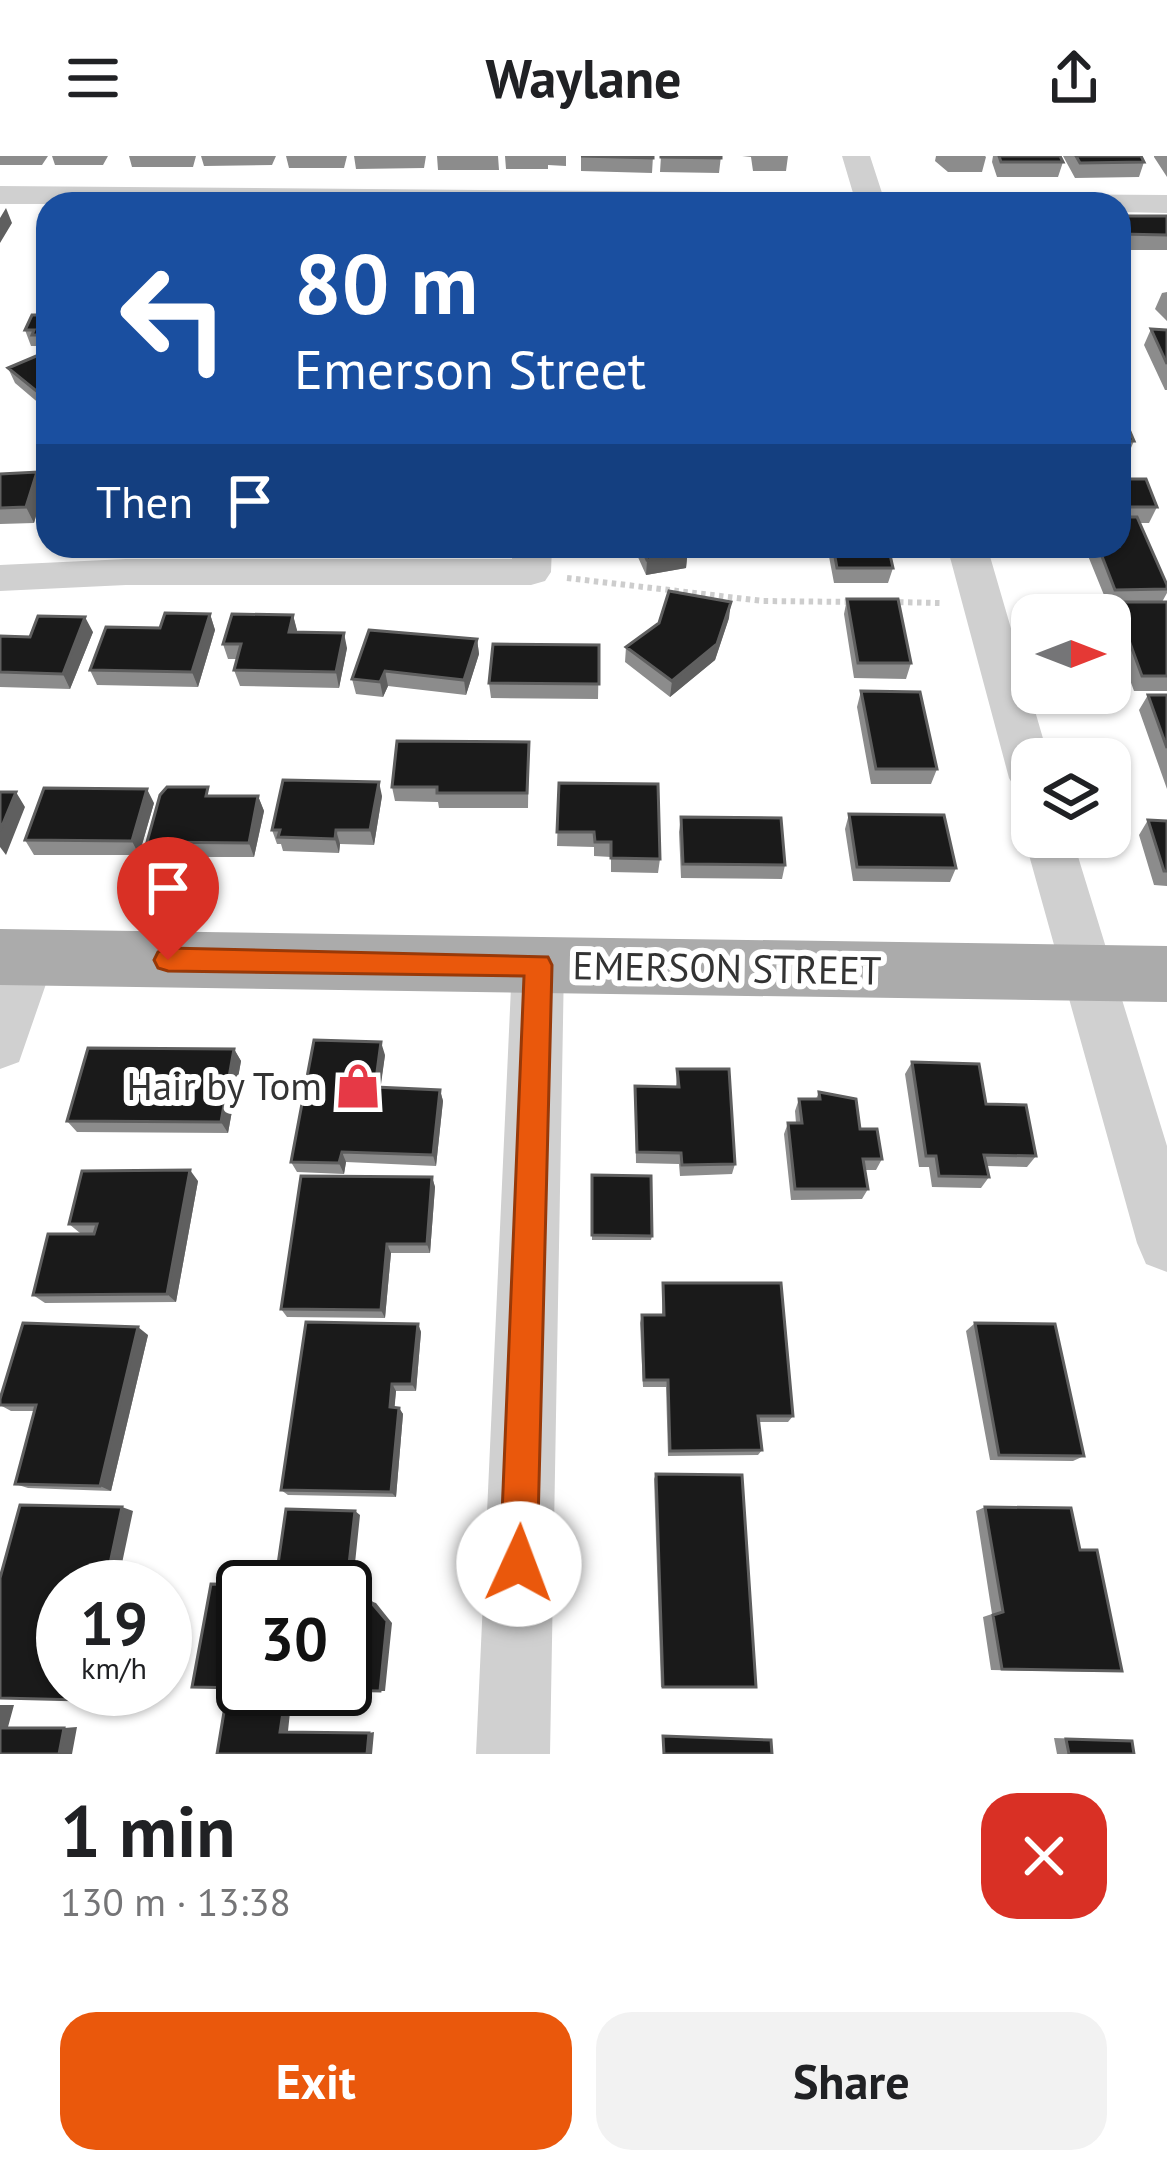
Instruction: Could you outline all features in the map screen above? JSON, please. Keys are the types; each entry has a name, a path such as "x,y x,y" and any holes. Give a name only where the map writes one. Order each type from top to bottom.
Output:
{"main road":[{"name":"EMERSON STREET","path":"14,957 1167,974"}],"street":[{"path":"856,156 867,192"},
{"path":"0,195 36,196"},
{"path":"1131,204 1167,204"},
{"path":"970,558 1021,738"},
{"path":"0,578 531,559"},
{"path":"1054,858 1167,1243"},
{"path":"0,1045 14,957"},
{"path":"513,1754 538,965"}],"path":[{"path":"531,559 603,585 763,601 857,602"},
{"path":"880,602 982,603"}],"building":[{"path":"999,156 1060,156 1063,162 1001,162"},
{"path":"1076,156 1141,156 1144,162 1080,163"},
{"path":"1131,216 1167,216 1167,235 1131,234"},
{"path":"36,315 36,335 32,335 34,330 25,330"},
{"path":"1151,329 1167,330 1167,364"},
{"path":"36,356 36,391 8,368"},
{"path":"36,472 26,507 0,508 0,474"},
{"path":"1131,479 1146,479 1157,507 1131,507"},
{"path":"1131,517 1137,517 1167,589 1115,590 1103,558 1131,558"},
{"path":"835,558 891,558 893,568 837,568"},
{"path":"669,591 731,602 717,644 672,681 626,647 659,623"},
{"path":"847,599 898,599 911,663 858,663"},
{"path":"1131,602 1167,602 1167,676 1142,676 1131,646"},
{"path":"165,613 210,614 192,672 90,670 106,627 160,628"},
{"path":"232,614 293,615 289,632 344,633 336,672 234,670 241,644 223,644"},
{"path":"38,616 85,617 63,674 0,672 0,636 30,637"},
{"path":"369,630 477,639 464,680 385,671 380,682 352,679"},
{"path":"493,644 599,645 599,684 489,683"},
{"path":"861,691 920,692 937,769 876,769"},
{"path":"1148,695 1167,695 1167,748"},
{"path":"397,741 529,742 527,793 437,793 437,787 392,787"},
{"path":"283,780 379,782 370,830 336,830 335,839 278,837 280,830 272,830"},
{"path":"559,783 658,784 660,859 611,858 611,842 595,842 594,832 557,832"},
{"path":"167,787 208,787 206,796 258,796 249,843 147,842 160,795"},
{"path":"44,788 147,789 132,841 25,840"},
{"path":"0,792 16,792 0,831"},
{"path":"849,814 944,815 956,868 857,867"},
{"path":"681,817 781,818 785,865 683,864"},
{"path":"1148,820 1167,821 1167,871 1164,871"},
{"path":"314,1040 381,1042 375,1087 440,1090 433,1155 342,1152 339,1163 291,1162"},
{"path":"88,1048 234,1049 221,1122 67,1121"},
{"path":"912,1062 979,1064 986,1104 1026,1105 1036,1156 984,1155 989,1177 939,1176 936,1156 926,1156"},
{"path":"677,1069 729,1069 735,1164 682,1165 681,1153 637,1152 635,1086 679,1087"},
{"path":"819,1092 856,1099 860,1129 877,1129 882,1159 863,1159 868,1189 795,1189 788,1123 802,1123 799,1099 820,1099"},
{"path":"190,1170 167,1294 33,1295 48,1234 94,1234 97,1224 69,1224 82,1171"},
{"path":"592,1175 651,1176 652,1236 592,1235"},
{"path":"301,1176 432,1177 427,1244 387,1244 381,1310 281,1309"},
{"path":"663,1283 781,1283 793,1416 758,1416 762,1450 670,1451 668,1380 644,1380 642,1315 664,1315"},
{"path":"306,1322 418,1324 412,1384 392,1384 390,1407 399,1408 391,1492 281,1490"},
{"path":"23,1323 138,1327 100,1486 15,1484 36,1405 0,1405 0,1399"},
{"path":"975,1323 1055,1324 1084,1456 999,1455"},
{"path":"656,1474 742,1475 756,1687 663,1687"},
{"path":"20,1505 122,1507 111,1560 36,1560 36,1699 0,1698 0,1578"},
{"path":"985,1507 1071,1508 1080,1550 1097,1550 1122,1671 1002,1669 993,1615 1003,1612"},
{"path":"286,1509 355,1511 349,1560 279,1560"},
{"path":"211,1584 216,1584 216,1687 192,1687"},
{"path":"372,1603 387,1621 380,1691 372,1691"},
{"path":"223,1716 282,1716 280,1732 369,1733 367,1754 217,1754"},
{"path":"0,1728 64,1728 59,1754 0,1754"},
{"path":"663,1736 771,1740 772,1754 664,1754"},
{"path":"1066,1739 1132,1741 1134,1754 1069,1754"}],"place":[{"name":"Hair by Tom","path":"358,1086"}],"route":[{"path":"168,960 538,965 519,1564"}]}
